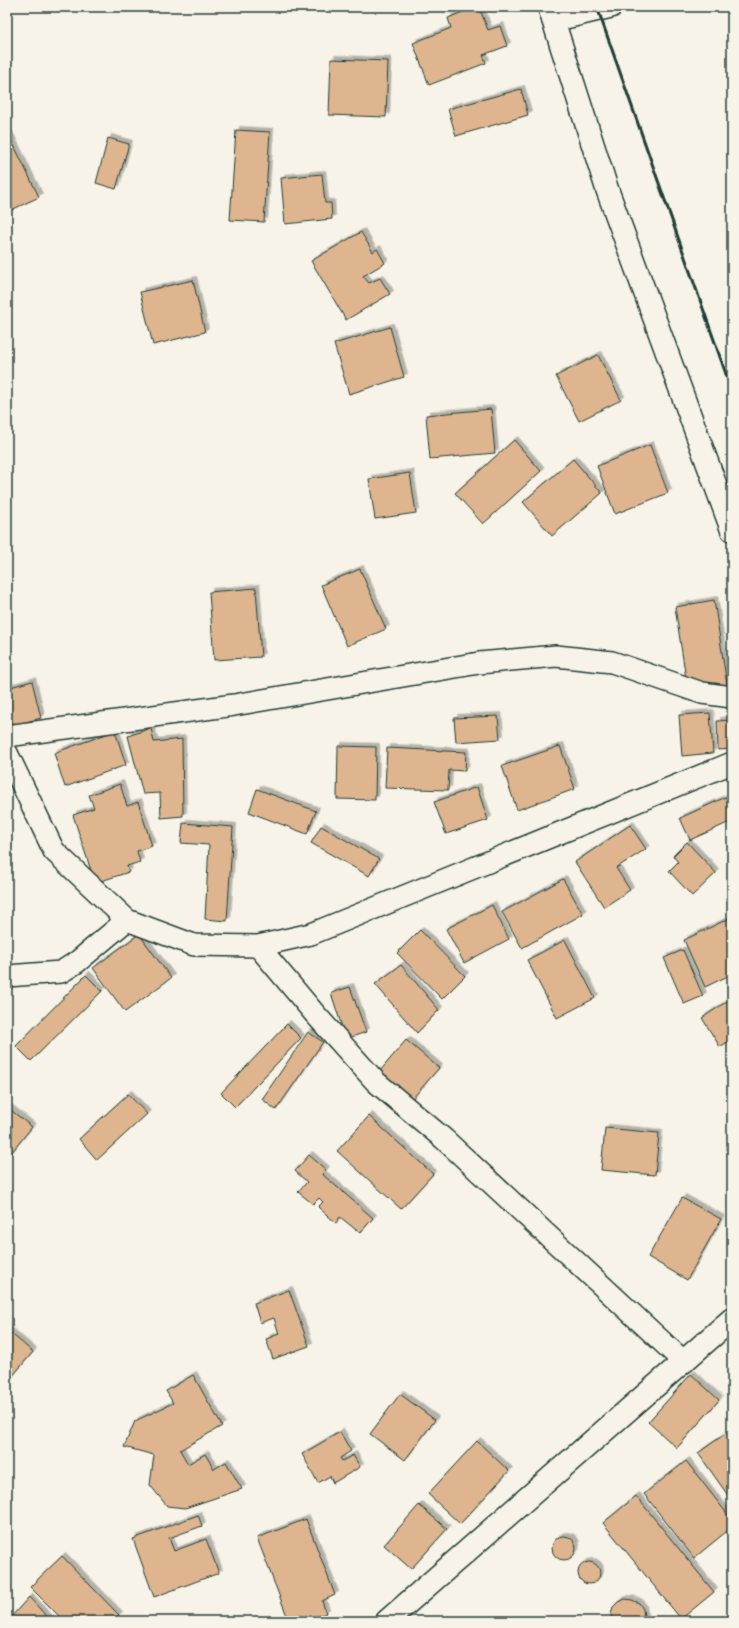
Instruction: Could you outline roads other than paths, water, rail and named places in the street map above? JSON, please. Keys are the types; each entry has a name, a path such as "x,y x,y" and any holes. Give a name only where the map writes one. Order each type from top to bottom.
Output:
{"street":[{"path":"611,7 551,14 607,189 732,530"},
{"path":"7,736 234,705 479,663 556,656 612,662 702,693 732,697"},
{"path":"7,752 54,851 127,920 194,945 258,946 311,934 732,763"},
{"path":"7,976 61,972 77,962 127,920"},
{"path":"258,946 315,1014 376,1082 444,1139 684,1362"},
{"path":"386,1621 732,1319"}],"railway":[{"path":"597,7 732,391"}]}
